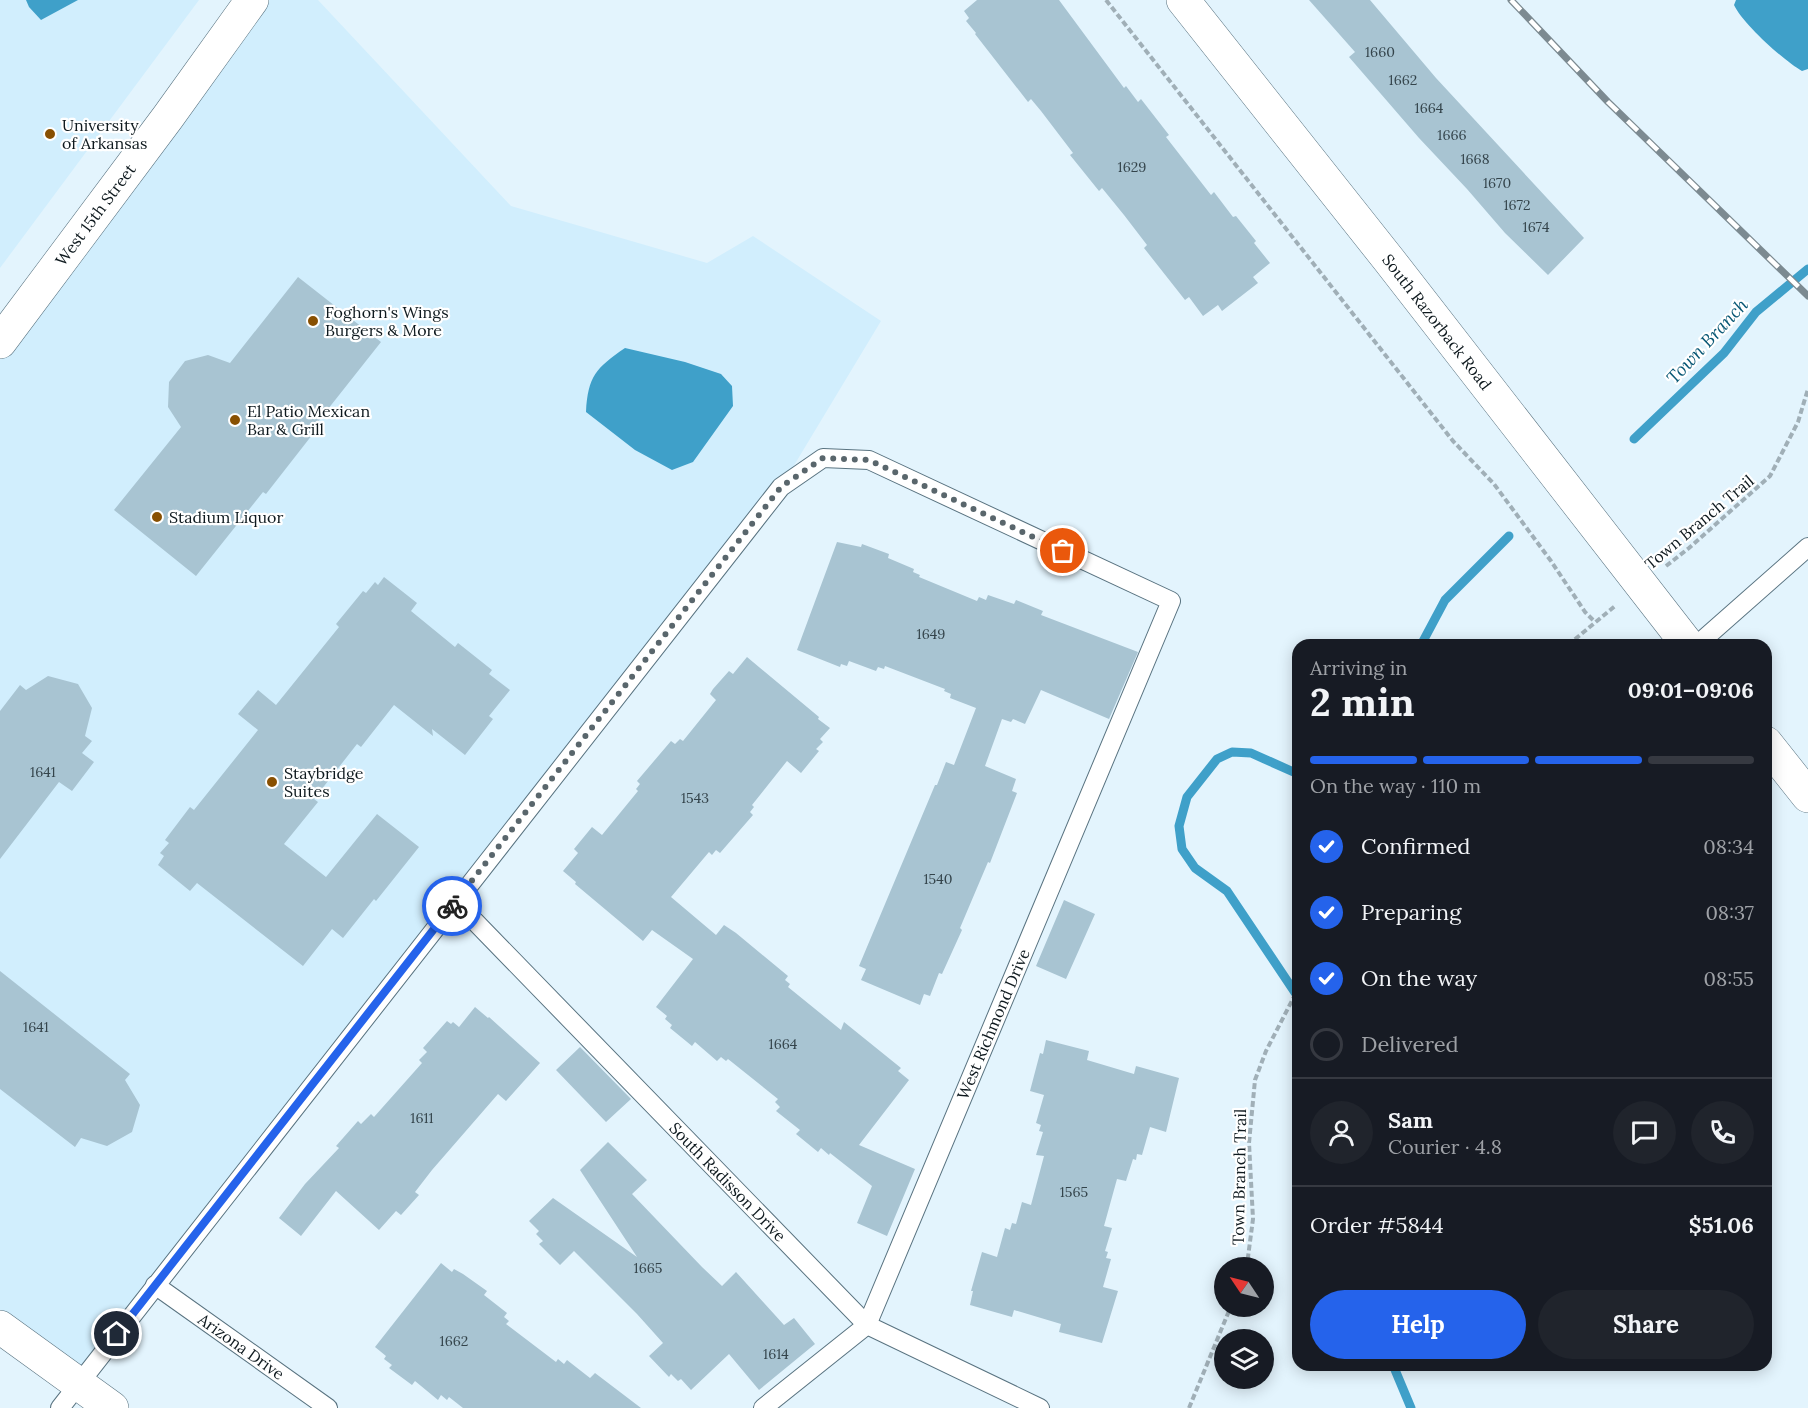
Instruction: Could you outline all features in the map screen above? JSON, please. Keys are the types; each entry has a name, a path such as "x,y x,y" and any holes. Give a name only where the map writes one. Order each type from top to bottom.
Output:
{"main road":[{"name":"West 15th Street","path":"0,342 161,127 252,0"},
{"name":"South Razorback Road","path":"1183,0 1389,260 1683,639"},
{"path":"1772,751 1808,796"},
{"path":"0,1327 69,1396 112,1408"}],"lane":[{"name":"West Richmond Drive","path":"456,902 781,487 823,458 869,460 1171,601 867,1325 763,1408"},
{"path":"1704,639 1808,547"},
{"path":"69,1396 456,902"},
{"name":"South Radisson Drive","path":"456,902 867,1325 1040,1408"},
{"name":"Arizona Drive","path":"155,1285 328,1408"}],"path":[{"path":"1106,0 1453,441 1494,484 1594,622"},
{"name":"Town Branch Trail","path":"1575,639 1689,548 1770,476 1798,422 1808,389"},
{"name":"Town Branch Trail","path":"1248,1257 1253,1219 1249,1143 1255,1080 1292,1000"},
{"path":"1189,1408 1226,1317"}],"shaded area":[{"name":"University of Arkansas","path":"0,0 199,0 0,268"},
{"path":"252,0 318,0 511,206 707,263 753,236 881,321 781,487 78,1384 0,1327 0,342"}],"water":[{"path":"26,0 78,0 41,20"},
{"path":"1736,0 1808,0 1808,69 1802,71 1765,41 1739,13 1734,5"},
{"path":"625,348 685,362 721,374 732,386 733,406 693,462 672,470 635,450 586,412 589,390 595,374 607,361"}],"building":[{"path":"977,0 1059,0 1124,88 1126,86 1138,102 1141,99 1169,135 1166,137 1211,195 1214,192 1233,217 1236,216 1256,241 1254,243 1270,263 1253,277 1258,283 1222,311 1218,305 1203,316 1189,297 1185,300 1144,248 1147,245 1124,215 1102,188 1099,191 1070,155 1073,153 1041,111 1031,99 1028,102 975,34 966,21 969,18 964,11"},
{"path":"1309,0 1370,0 1436,78 1584,238 1548,275 1505,233 1419,138 1349,57 1355,52"},
{"path":"298,277 381,342 313,428 316,430 266,494 263,492 196,576 114,510 181,427 168,407 169,382 185,361 208,355 230,363"},
{"path":"837,542 861,547 862,544 889,554 888,558 914,569 913,572 920,575 919,577 977,601 979,597 986,600 988,595 1014,604 1016,600 1043,611 1041,615 1138,652 1109,719 1041,690 1025,724 1013,719 1011,722 1002,719 985,766 1016,779 1012,791 1017,793 990,863 988,862 942,974 939,973 930,996 924,994 920,1005 861,980 866,969 859,966 935,785 937,785 946,762 954,765 976,708 950,698 951,694 944,691 945,689 885,666 884,669 878,667 876,671 849,661 847,666 841,664 840,667 797,650"},
{"name":"Staybridge Suites","path":"384,577 417,603 411,611 455,647 458,643 492,670 489,674 510,690 489,716 493,719 465,755 432,729 433,736 394,705 361,747 357,744 314,799 318,802 284,844 326,877 377,814 419,847 343,938 332,929 303,966 197,883 190,891 158,865 164,856 160,853 169,843 165,840 190,807 194,810 258,730 238,714 258,690 276,705 339,627 336,624 363,591 366,593 375,582 378,585"},
{"path":"747,657 830,728 820,739 823,742 816,749 819,751 801,773 787,761 752,805 754,807 750,812 753,815 720,853 716,850 712,855 709,852 671,897 716,935 724,925 736,933 788,976 785,980 790,984 788,987 841,1030 844,1022 901,1068 898,1071 909,1080 859,1145 915,1169 887,1236 857,1223 872,1186 830,1153 829,1155 821,1148 818,1152 796,1134 800,1130 776,1111 780,1107 775,1102 778,1099 728,1059 726,1061 721,1057 717,1061 695,1042 692,1046 670,1028 672,1025 665,1019 667,1016 656,1007 693,959 652,930 643,941 575,884 576,882 563,871 578,853 574,849 592,827 602,835 638,791 636,789 640,784 637,781 671,741 675,744 680,739 683,741 716,700 710,694 713,689 729,671 733,674"},
{"path":"48,676 78,684 92,708 85,736 92,741 82,753 94,762 72,791 59,782 0,859 0,711 20,685 26,690"},
{"path":"1064,900 1095,914 1066,979 1036,966"},
{"path":"0,971 130,1074 125,1080 140,1105 132,1132 107,1146 81,1138 75,1147 0,1089"},
{"path":"475,1007 540,1063 506,1101 498,1094 432,1170 415,1192 419,1195 401,1215 396,1211 379,1230 336,1191 301,1236 279,1218 305,1184 339,1148 336,1146 358,1121 361,1124 371,1114 374,1117 422,1063 419,1060 427,1052 423,1048 447,1021 459,1027"},
{"path":"1046,1040 1089,1051 1087,1060 1134,1074 1136,1066 1179,1078 1166,1132 1150,1127 1142,1155 1137,1154 1136,1160 1133,1159 1126,1181 1117,1179 1104,1226 1112,1228 1105,1251 1108,1252 1106,1258 1111,1259 1103,1287 1118,1291 1102,1343 1059,1332 1061,1324 1014,1310 1012,1317 970,1305 973,1291 971,1291 982,1252 997,1257 1005,1228 1010,1230 1012,1223 1016,1224 1022,1202 1031,1205 1044,1156 1036,1155 1043,1132 1039,1131 1041,1125 1036,1123 1044,1095 1030,1091 1040,1053 1043,1054"},
{"path":"580,1047 631,1099 606,1122 556,1070"},
{"path":"608,1142 647,1180 632,1194 702,1267 722,1286 736,1272 784,1325 794,1318 815,1344 759,1390 729,1354 691,1390 681,1379 678,1381 671,1374 669,1377 649,1356 663,1343 637,1314 574,1251 560,1265 539,1244 543,1241 536,1234 539,1231 529,1221 553,1198 637,1257 580,1170"},
{"path":"441,1263 452,1272 454,1269 463,1274 487,1291 484,1295 507,1313 504,1317 509,1321 506,1324 556,1362 558,1359 564,1364 567,1360 590,1378 595,1373 641,1408 463,1408 449,1397 447,1400 441,1395 438,1400 415,1381 412,1385 389,1368 392,1365 384,1359 386,1356 375,1347"}],"waterway":[{"name":"Town Branch","path":"1634,439 1724,353 1756,312 1808,269"},
{"name":"Town Branch","path":"1424,639 1445,600 1509,536"},
{"name":"Town Branch","path":"1292,771 1251,753 1232,752 1217,759 1187,797 1179,826 1182,849 1195,868 1227,891 1292,988"},
{"name":"Town Branch","path":"1396,1371 1411,1408"}],"railway":[{"path":"1511,0 1608,102 1808,296"}],"way so far":[{"path":"452,906 781,487 823,458 869,460 1063,551"}],"place":[{"name":"University of Arkansas","path":"50,134"},
{"name":"Foghorn's Wings Burgers & More","path":"313,321"},
{"name":"El Patio Mexican Bar & Grill","path":"235,420"},
{"name":"Stadium Liquor","path":"157,517"},
{"name":"Staybridge Suites","path":"272,782"}],"route":[{"path":"117,1334 452,906"}]}
